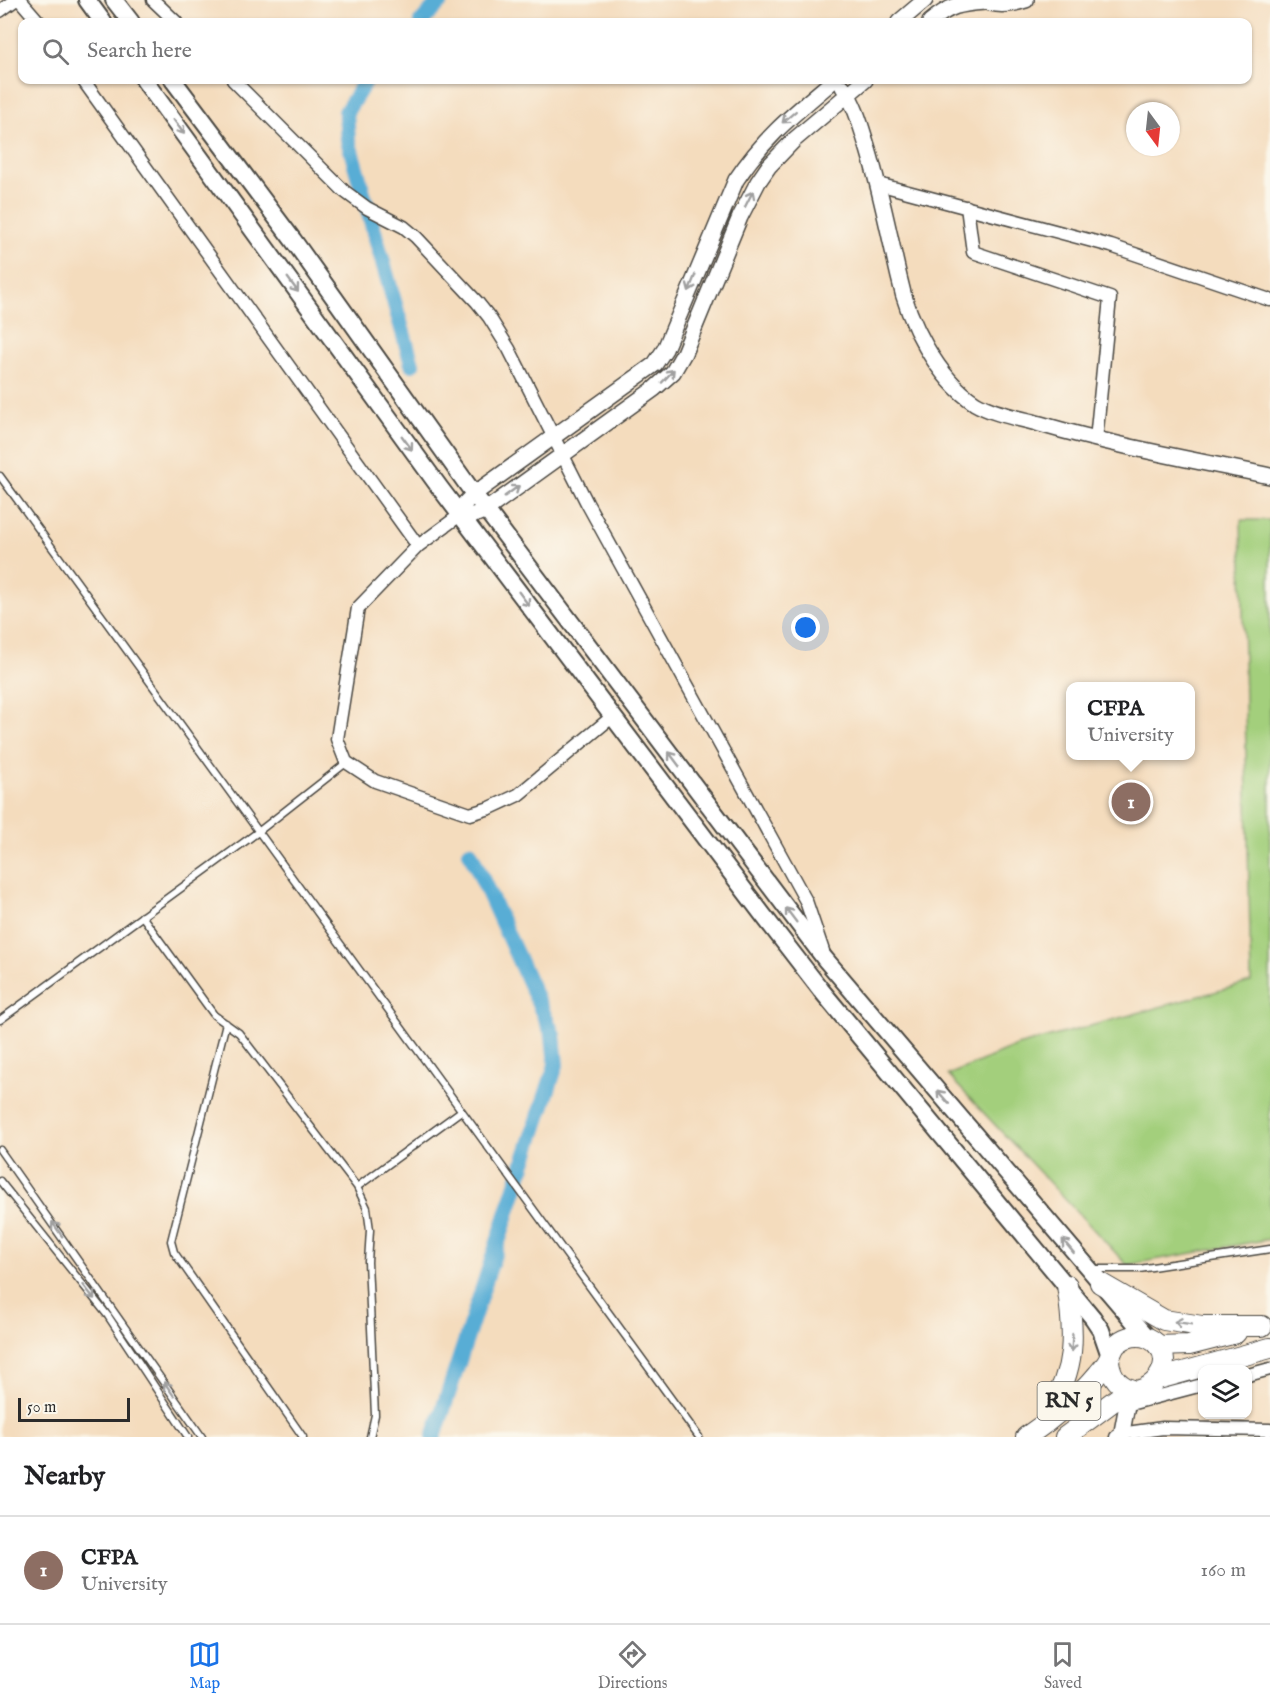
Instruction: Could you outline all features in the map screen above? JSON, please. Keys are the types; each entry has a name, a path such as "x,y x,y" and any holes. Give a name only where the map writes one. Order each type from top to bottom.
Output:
{"main road":[{"path":"87,0 100,18"},
{"path":"114,0 128,18"},
{"path":"147,84 460,515 792,953 1068,1285 1101,1330 1110,1359 1110,1370 1128,1397 1158,1379 1270,1348"},
{"path":"176,84 293,240 474,494 825,959 1094,1276 1153,1342 1164,1362 1158,1379"},
{"path":"1094,1276 1164,1320 1202,1326 1266,1325"},
{"path":"1031,1433 1060,1394 1071,1357 1072,1317 1068,1285"},
{"path":"1110,1359 1118,1343 1125,1338 1140,1336 1153,1342 1189,1345 1266,1325"},
{"name":"RN 5","path":"1031,1433 1092,1381 1110,1359"},
{"name":"RN 5","path":"1065,1437 1128,1397"}],"street":[{"path":"0,11 17,0 35,18"},
{"path":"153,0 172,18"},
{"path":"904,18 925,0"},
{"path":"935,18 954,6 984,1 1000,5 1016,4 1026,0"},
{"path":"86,84 418,546"},
{"path":"237,84 344,191 367,208 404,227 427,248 489,317 509,349 562,455 806,901 825,959"},
{"path":"613,716 518,795 470,814 375,781 346,762 337,738 358,608 418,546 460,515 465,503 474,494 648,370 661,357 736,180 769,135 831,84"},
{"path":"839,84 848,94 858,115 878,184 907,306 926,346 964,394 986,408 1096,440 1270,476"},
{"path":"460,515 474,515 486,510 659,385 673,372 684,353 740,217 758,182 787,146 860,84"},
{"path":"878,184 1111,246 1270,300"},
{"path":"967,207 973,252 1110,298 1096,440"},
{"path":"1252,1374 1270,1370"},
{"path":"1198,1386 1128,1397 1119,1436 1163,1428 1270,1430"}],"lane":[{"path":"0,476 699,1437"},
{"path":"0,1020 258,832 346,762"},
{"path":"142,916 214,1015 239,1033 357,1187 367,1208 370,1230 368,1262 375,1415 370,1437"},
{"path":"226,1023 171,1241 174,1252 303,1437"},
{"path":"357,1187 462,1111"},
{"path":"0,1150 202,1437"},
{"path":"0,1181 108,1316 188,1437"},
{"path":"1094,1276 1270,1249"}],"green space":[{"path":"1241,520 1270,520 1270,1239 1127,1265 948,1075 1017,1046 1251,982"}],"waterway":[{"path":"425,18 442,0"},
{"path":"364,84 346,112 348,140 412,364"},
{"path":"434,1437 556,1065 553,1035 470,852"}],"place":[{"name":"CFPA","path":"1131,802"}]}
